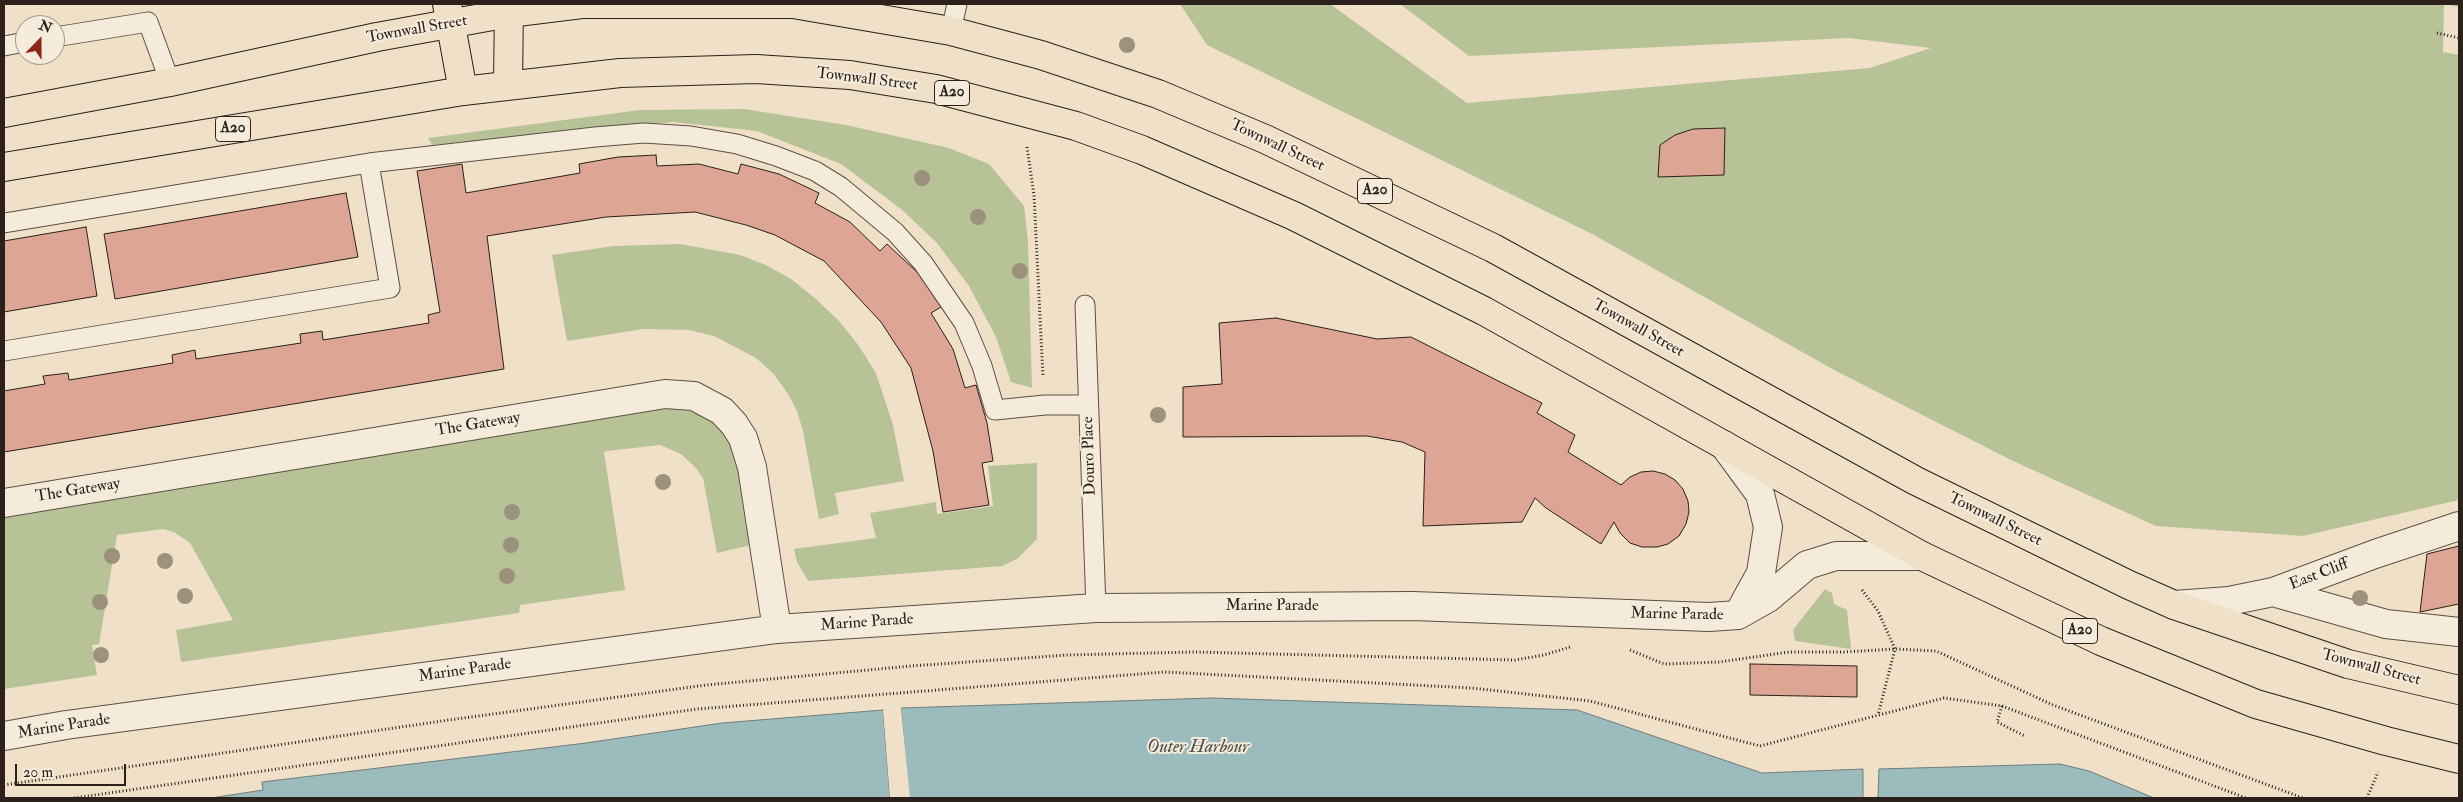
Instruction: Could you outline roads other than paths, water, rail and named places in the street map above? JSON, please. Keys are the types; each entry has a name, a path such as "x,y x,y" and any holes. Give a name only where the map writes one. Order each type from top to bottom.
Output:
{"main road":[{"name":"Townwall Street","path":"4,113 170,82 377,37 450,14 509,8 582,4 793,4 951,31 1041,55 1158,94 1265,139 1493,248 1916,481 2129,585 2174,604 2348,664 2459,690"},
{"path":"508,85 509,8"},
{"path":"450,14 463,91"},
{"name":"Townwall Street","path":"4,167 463,91 637,71 756,69 850,75 936,89 1076,126 1142,150 1294,216 1484,311 1922,556 2101,641 2256,704 2386,742 2459,759"}],"street":[{"name":"The Gateway","path":"4,503 665,394 694,396 722,411 743,438 752,467 777,629"},
{"name":"Marine Parade","path":"1724,446 1760,494 1768,526 1761,573 1738,615"},
{"name":"East Cliff","path":"2174,604 2229,602 2273,592 2375,554 2459,526"},
{"name":"Marine Parade","path":"4,736 76,724 777,629 1096,608 1413,606 1699,617 1738,615 1768,598 1807,565 1836,556 1922,556"},
{"path":"2273,592 2386,624 2459,632"}],"lane":[{"path":"951,31 957,4"},
{"path":"65,35 148,22 170,82"},
{"path":"4,223 369,164 548,141 644,133 691,136 737,144 816,171 841,187 895,232 924,263 964,322 982,366 995,410 1045,405 1088,405"},
{"path":"4,351 390,288 369,164"},
{"name":"Douro Place","path":"1085,305 1096,608"}],"water":[{"name":"Outer Harbour","path":"1211,698 1577,710 1762,773 1863,769 1863,798 909,798 901,708"},
{"path":"883,710 890,798 211,798 263,790 262,782 586,743 722,723"},
{"path":"2060,764 2089,771 2154,798 1878,798 1879,769"}]}
